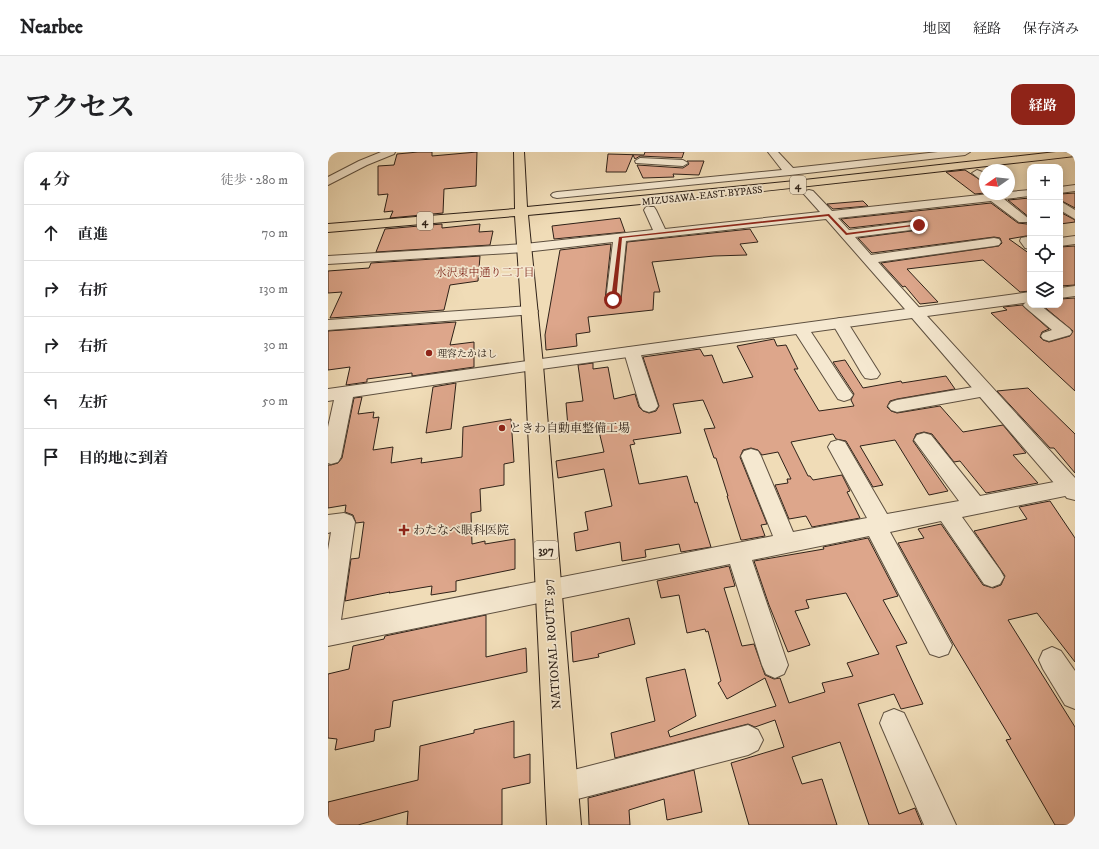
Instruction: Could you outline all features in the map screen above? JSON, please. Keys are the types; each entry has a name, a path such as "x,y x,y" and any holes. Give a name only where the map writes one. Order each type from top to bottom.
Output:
{"highway":[{"name":"NATIONAL ROUTE 397","path":"519,152 521,212 534,365 564,825"},
{"name":"MIZUSAWA-EAST BYPASS","path":"328,228 521,212 802,184 1075,153"}],"street":[{"path":"328,182 363,163 390,152"},
{"path":"773,152 790,172"},
{"path":"557,195 790,172 965,152"},
{"path":"634,187 642,157 682,163"},
{"path":"1063,190 1075,188"},
{"path":"809,193 1074,488"},
{"path":"1015,194 1027,193"},
{"path":"328,260 525,248 979,199"},
{"path":"997,200 1023,220"},
{"path":"1063,207 1075,214"},
{"path":"650,210 660,233"},
{"path":"846,234 919,225"},
{"path":"613,300 620,238"},
{"path":"1063,242 1075,240"},
{"path":"868,259 994,242"},
{"path":"1063,293 1075,291"},
{"path":"331,457 336,393 840,323 1027,301"},
{"path":"1036,308 1064,332 1049,336"},
{"path":"328,325 530,311"},
{"path":"840,323 871,374"},
{"path":"801,329 844,395"},
{"path":"632,352 648,406"},
{"path":"897,406 985,390"},
{"path":"924,440 975,506"},
{"path":"838,447 879,525 938,645"},
{"path":"752,456 787,544"},
{"path":"328,634 548,592 975,506 1074,488"},
{"path":"946,512 992,578"},
{"path":"328,524 344,522 328,623"},
{"path":"738,554 774,665"},
{"path":"1052,660 1075,695"},
{"path":"894,723 940,825"},
{"path":"562,788 748,740"}],"building":[{"path":"432,152 432,156 477,152 476,186 444,189 443,213 390,218 393,211 384,212 388,194 378,195 378,166 394,165 397,154"},
{"path":"645,152 684,152 682,158 640,156 635,159 633,155 626,172 606,172 608,154 644,155"},
{"path":"687,161 704,161 699,175 673,174 674,177 643,178 637,165 683,168 689,164"},
{"path":"965,170 979,179 979,194 975,194 946,172"},
{"path":"1075,193 1075,208 1063,202 1063,194"},
{"path":"1027,198 1027,216 1008,200"},
{"path":"863,201 868,206 833,209 827,204"},
{"path":"991,203 1018,223 1027,224 1027,236 1009,239 1027,252 1027,291 1020,292 983,260 907,269 938,302 920,304 905,286 903,287 881,263 999,246 1002,243 1000,238 994,237 872,253 858,238 924,229 926,224 919,220 850,228 841,219"},
{"path":"1063,214 1075,220 1075,222 1063,224"},
{"path":"620,218 625,232 554,239 552,226"},
{"path":"442,224 442,228 480,224 479,232 493,231 490,245 376,252 385,229"},
{"path":"750,229 758,242 740,244 747,255 714,256 652,262 660,292 654,292 653,310 588,317 590,332 576,334 577,346 546,350 545,335 560,250 611,244 605,300 608,304 613,305 618,304 621,300 627,242"},
{"path":"1075,246 1075,285 1063,286 1063,247"},
{"path":"480,256 478,281 450,285 444,310 330,318 342,292 328,293 328,271 369,268 371,263"},
{"path":"1075,298 1075,391 991,313 1007,310 1003,307 1022,305 1049,329 1042,332 1040,337 1049,342 1070,336 1073,331 1046,308 1063,308 1063,299"},
{"path":"456,322 450,345 474,342 474,367 412,376 412,373 367,379 367,382 346,385 350,367 328,370 328,331"},
{"path":"774,339 777,346 786,345 798,369 794,369 819,411 854,406 851,400 854,394 833,362 845,360 863,388 901,381 902,383 946,376 955,389 897,399 890,401 887,407 891,411 897,413 940,406 963,432 1003,425 1026,453 1013,455 1038,483 986,493 960,461 954,462 932,434 924,432 916,434 913,441 948,491 929,495 895,440 860,446 883,485 873,487 846,441 836,439 833,434 791,442 808,476 810,476 813,480 842,475 850,491 847,492 860,518 812,527 806,516 789,519 775,485 788,483 787,479 791,479 778,452 762,455 758,450 751,448 743,450 740,457 767,524 761,525 765,536 741,540 716,458 714,458 704,429 715,428 703,400 673,404 681,433 633,440 635,444 630,445 639,484 687,476 711,547 681,552 679,544 645,550 646,557 622,561 620,542 576,551 574,533 588,530 585,512 612,506 604,469 558,478 556,461 604,452 597,423 568,427 566,403 583,401 578,365 593,363 593,369 608,367 614,399 635,394 639,407 643,411 649,413 656,411 659,406 643,357 700,349 704,356 712,355 723,383 753,377 737,346"},
{"path":"456,383 451,429 426,433 433,387"},
{"path":"1028,388 1075,434 1075,473 1054,448 1050,448 997,391"},
{"path":"362,397 358,414 374,412 373,418 379,417 373,450 393,447 391,463 422,458 421,463 462,457 463,427 511,419 514,462 504,464 504,485 480,489 481,511 471,513 472,544 485,541 485,544 515,539 515,569 456,581 456,591 431,595 432,586 389,593 390,592 345,601 351,559 359,558 364,522 356,523 353,515 345,512 346,505 328,508 328,465 338,463 342,458 354,398"},
{"path":"1050,501 1075,538 1075,662 1037,613 1008,620 1075,727 1075,825 1055,825 1006,740 1011,739 953,643 898,543 924,538 918,529 941,524 983,585 993,588 1001,585 1005,576 974,531 1027,519 1019,507"},
{"path":"868,538 898,596 883,600 907,643 896,646 923,704 901,709 894,694 858,704 899,814 915,808 922,825 869,825 840,742 792,757 802,784 822,779 837,825 749,825 731,763 784,747 775,720 755,727 748,724 615,758 611,733 655,721 646,678 685,669 696,716 668,731 670,737 776,706 765,678 727,699 718,683 721,681 708,631 706,632 705,629 687,633 679,595 661,598 657,581 729,566 735,586 724,588 742,646 754,644 765,675 774,679 780,678 789,703 825,692 822,683 853,676 847,663 879,654 846,593 806,600 809,608 795,611 810,645 788,652 769,605 754,561 824,549 823,547"},
{"path":"486,615 486,657 526,648 527,672 393,701 390,727 375,730 374,741 335,750 337,739 328,738 328,674 349,669 353,646 384,639 385,636"},
{"path":"629,618 635,644 598,654 599,657 573,662 571,632"},
{"path":"514,721 514,758 530,754 530,783 502,789 502,825 407,825 408,811 358,825 328,825 328,802 418,780 420,746 474,733 474,730"},
{"path":"694,770 702,812 667,820 664,799 629,810 630,825 589,825 588,798"}],"place":[{"name":"理容たかはし","path":"429,353"},
{"name":"ときわ自動車整備工場","path":"502,428"},
{"name":"わたなべ眼科医院","path":"404,530"}],"district":[{"name":"水沢東中通り二丁目","path":"485,272"}],"route":[{"path":"613,300 620,238 829,215 846,234 919,225"}]}
